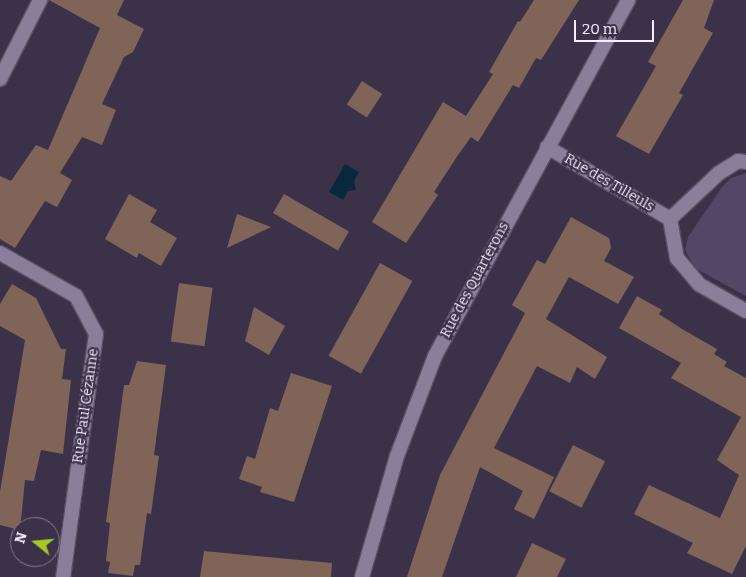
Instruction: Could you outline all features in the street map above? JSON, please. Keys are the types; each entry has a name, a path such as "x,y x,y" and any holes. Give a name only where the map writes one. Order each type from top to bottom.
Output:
{"street":[{"path":"0,79 40,0"},
{"name":"Rue des Quarterons","path":"362,577 397,456 435,356 628,0"},
{"name":"Rue des Tilleuls","path":"547,147 670,219 677,258 700,285 746,310"},
{"name":"Rue des Tilleuls","path":"670,219 719,173 738,162 746,162"},
{"name":"Rue Paul Cézanne","path":"0,253 76,296 96,334 62,577"}],"shaded area":[{"path":"746,173 746,296 695,268 685,250 688,237 722,187 731,178"}],"water":[{"path":"345,164 359,172 354,181 356,190 348,191 343,200 329,192"}],"building":[{"path":"49,0 124,0 117,15 144,29 133,52 124,57 102,104 116,110 102,145 82,137 60,173 72,180 57,207 45,201 15,248 0,239 0,176 11,181 36,145 48,150 100,28"},
{"path":"534,0 579,0 541,60 536,58 519,88 513,85 478,142 471,137 456,158 434,192 438,195 406,243 372,222 443,102 466,116 493,74 489,72 518,21 520,22"},
{"path":"683,0 714,0 704,28 713,33 679,93 683,95 649,154 616,136 656,66 648,62"},
{"path":"362,81 382,94 367,118 347,104"},
{"path":"129,194 157,210 150,222 177,238 161,266 139,253 137,258 105,239"},
{"path":"284,194 349,231 338,251 273,213"},
{"path":"237,214 271,227 227,248"},
{"path":"571,217 609,238 611,248 604,261 634,277 618,304 569,277 546,319 607,357 595,379 577,367 570,383 537,366 494,448 554,477 534,519 514,509 523,491 480,467 442,577 407,577 440,475 525,313 512,305 537,260 545,264"},
{"path":"380,263 412,281 361,374 329,356"},
{"path":"179,283 213,288 204,346 171,341"},
{"path":"12,284 36,298 61,349 66,349 62,379 71,380 63,454 41,450 34,481 25,480 21,517 10,517 10,528 0,525 0,492 25,340 0,326 0,304"},
{"path":"637,296 662,310 659,314 717,349 714,354 727,362 724,366 746,378 746,546 732,574 687,553 693,543 634,514 649,485 720,518 739,475 717,460 741,417 671,378 681,363 619,328"},
{"path":"254,307 285,326 269,355 245,341"},
{"path":"137,361 166,365 154,455 159,456 151,514 147,513 140,565 135,565 133,576 108,573 110,562 106,561 110,523 106,522 124,385 129,385"},
{"path":"291,373 332,386 294,502 260,492 262,487 239,479 247,456 255,459 270,408 278,411"},
{"path":"573,445 605,461 581,508 549,491"},
{"path":"532,543 566,559 557,577 516,577"},
{"path":"204,551 332,563 331,577 200,577"}]}
